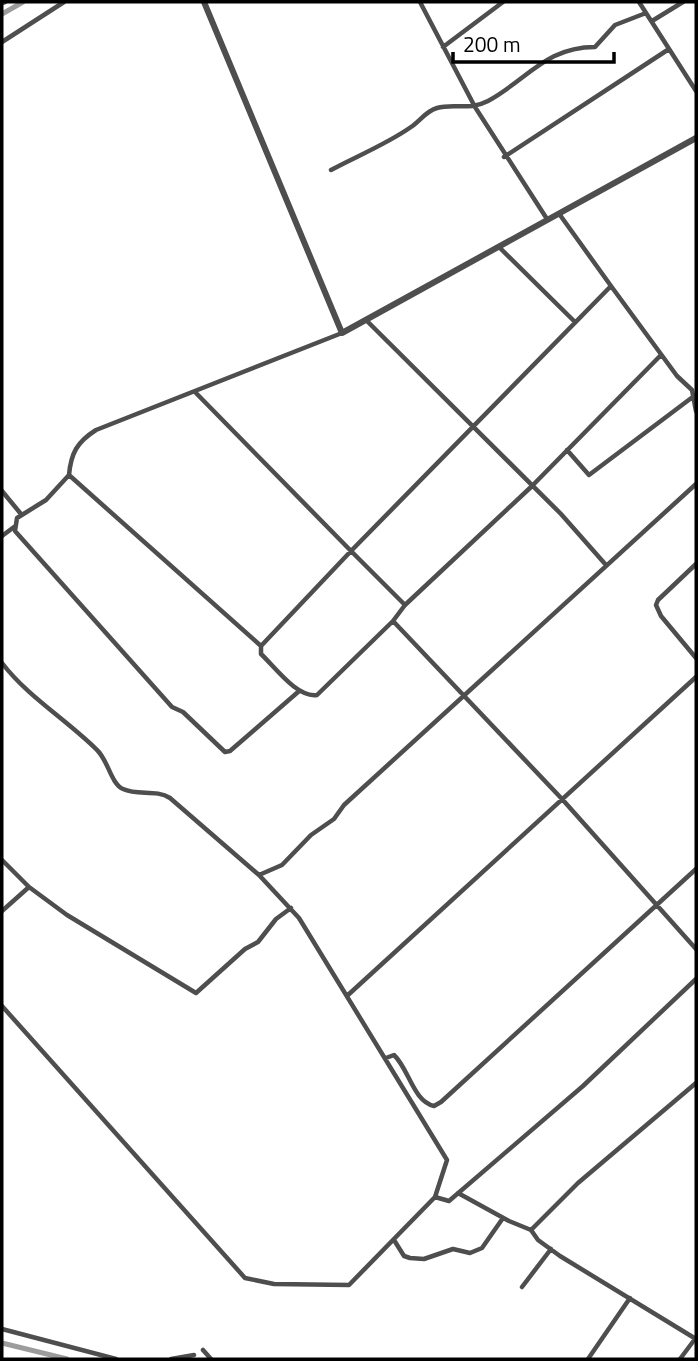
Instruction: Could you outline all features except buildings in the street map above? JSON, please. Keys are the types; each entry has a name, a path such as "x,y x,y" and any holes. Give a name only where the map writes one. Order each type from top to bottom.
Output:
{"street":[{"path":"2,42 64,2"},
{"path":"204,2 342,333"},
{"path":"420,2 474,106 504,157 547,219"},
{"path":"443,47 503,2"},
{"path":"639,2 696,91"},
{"path":"652,21 683,2"},
{"path":"331,170 412,126 438,107 461,109 474,106 496,96 540,62 579,46 595,47 615,25 646,13"},
{"path":"504,157 669,49"},
{"path":"2,536 14,527 21,514 46,499 69,475 75,448 80,440 96,430 196,393 342,333 696,138"},
{"path":"559,215 694,396 696,411"},
{"path":"499,247 575,322"},
{"path":"611,286 351,551 261,646 261,654 297,688 310,696 317,695 393,621 405,605 531,486 661,355"},
{"path":"366,320 561,514 606,565"},
{"path":"196,393 405,605"},
{"path":"567,450 589,475 694,396"},
{"path":"69,475 261,646"},
{"path":"259,874 282,865 696,484"},
{"path":"2,491 21,514"},
{"path":"14,527 172,707 183,712 225,752 230,751 298,692"},
{"path":"696,564 656,605 661,616 696,658"},
{"path":"393,621 562,799 696,949"},
{"path":"2,663 27,691 60,715 104,756 117,785 124,790 164,794 259,874 291,908 348,995 447,1160 435,1198 349,1285 274,1284 246,1278 2,1006"},
{"path":"348,995 696,677"},
{"path":"2,860 29,887 134,958 196,993 245,949 258,942 276,919 291,908"},
{"path":"386,1058 394,1055 400,1061 420,1097 434,1106 604,956 625,931 658,905 696,869"},
{"path":"2,911 29,887"},
{"path":"435,1198 449,1201 583,1086 696,979"},
{"path":"531,1230 578,1183 696,1083"},
{"path":"458,1193 531,1230 538,1240 551,1249 695,1339 680,1359"},
{"path":"394,1240 404,1256 410,1258 424,1259 453,1249 470,1253 482,1248 503,1218"},
{"path":"522,1287 551,1249"},
{"path":"588,1359 630,1298"},
{"path":"2,1329 116,1359"},
{"path":"203,1350 211,1359"},
{"path":"171,1359 194,1355"}],"waterway":[{"path":"2,14 23,2"},
{"path":"2,1343 67,1359"}]}
